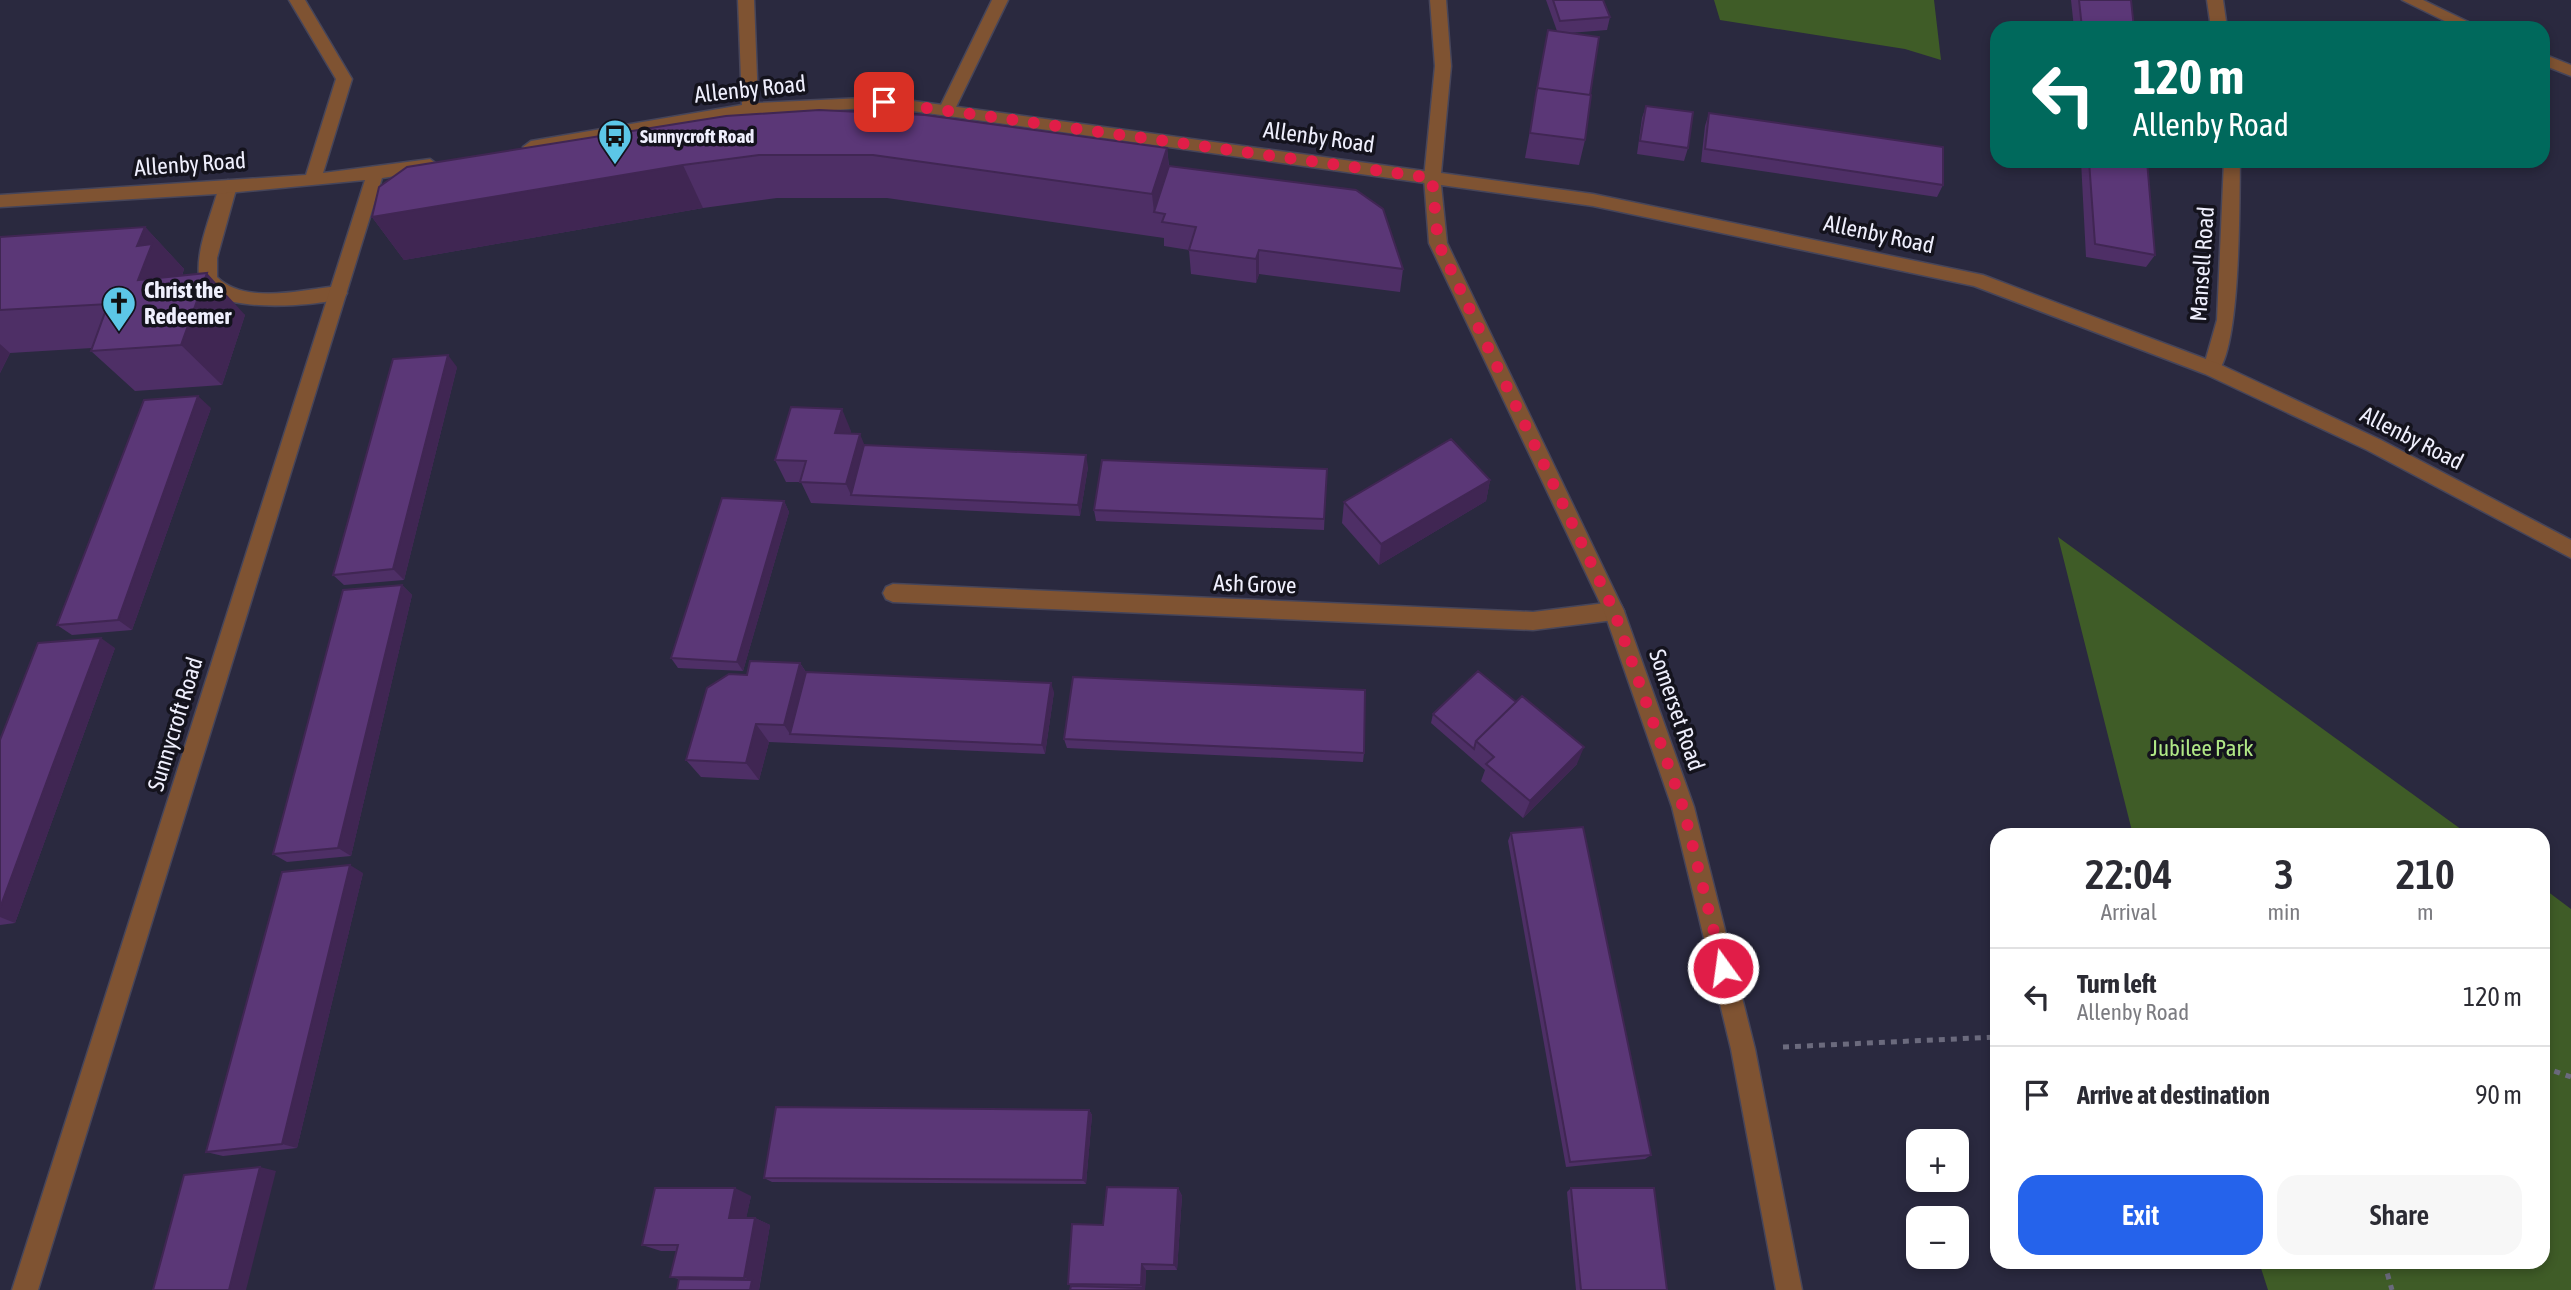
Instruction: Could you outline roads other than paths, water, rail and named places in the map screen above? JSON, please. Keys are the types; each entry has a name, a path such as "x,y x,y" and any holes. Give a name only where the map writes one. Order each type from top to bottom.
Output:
{"street":[{"path":"297,0 344,79 313,180"},
{"path":"746,0 750,109"},
{"path":"947,108 1000,0"},
{"name":"Somerset Road","path":"1438,0 1443,66 1432,178 1438,243 1614,611 1683,807 1744,1049 1789,1290"},
{"path":"2215,0 2218,21"},
{"path":"2410,0 2457,21"},
{"path":"2550,62 2571,71"},
{"name":"Allenby Road","path":"508,152 750,109 884,102 947,108 1593,201 1977,280 2212,369 2374,445 2540,531 2571,550"},
{"name":"Allenby Road","path":"0,201 313,180 375,174 442,163"},
{"name":"Mansell Road","path":"2212,369 2226,320 2232,168"},
{"name":"Sunnycroft Road","path":"25,1290 375,174"},
{"path":"228,186 208,258 208,279 222,293 257,300 338,293"},
{"name":"Ash Grove","path":"893,593 1533,621 1614,611"}],"place":[{"name":"Sunnycroft Road","path":"615,166"},
{"name":"Christ the Redeemer","path":"119,333"}],"park label":[{"name":"Jubilee Park","path":"2202,748"}]}
